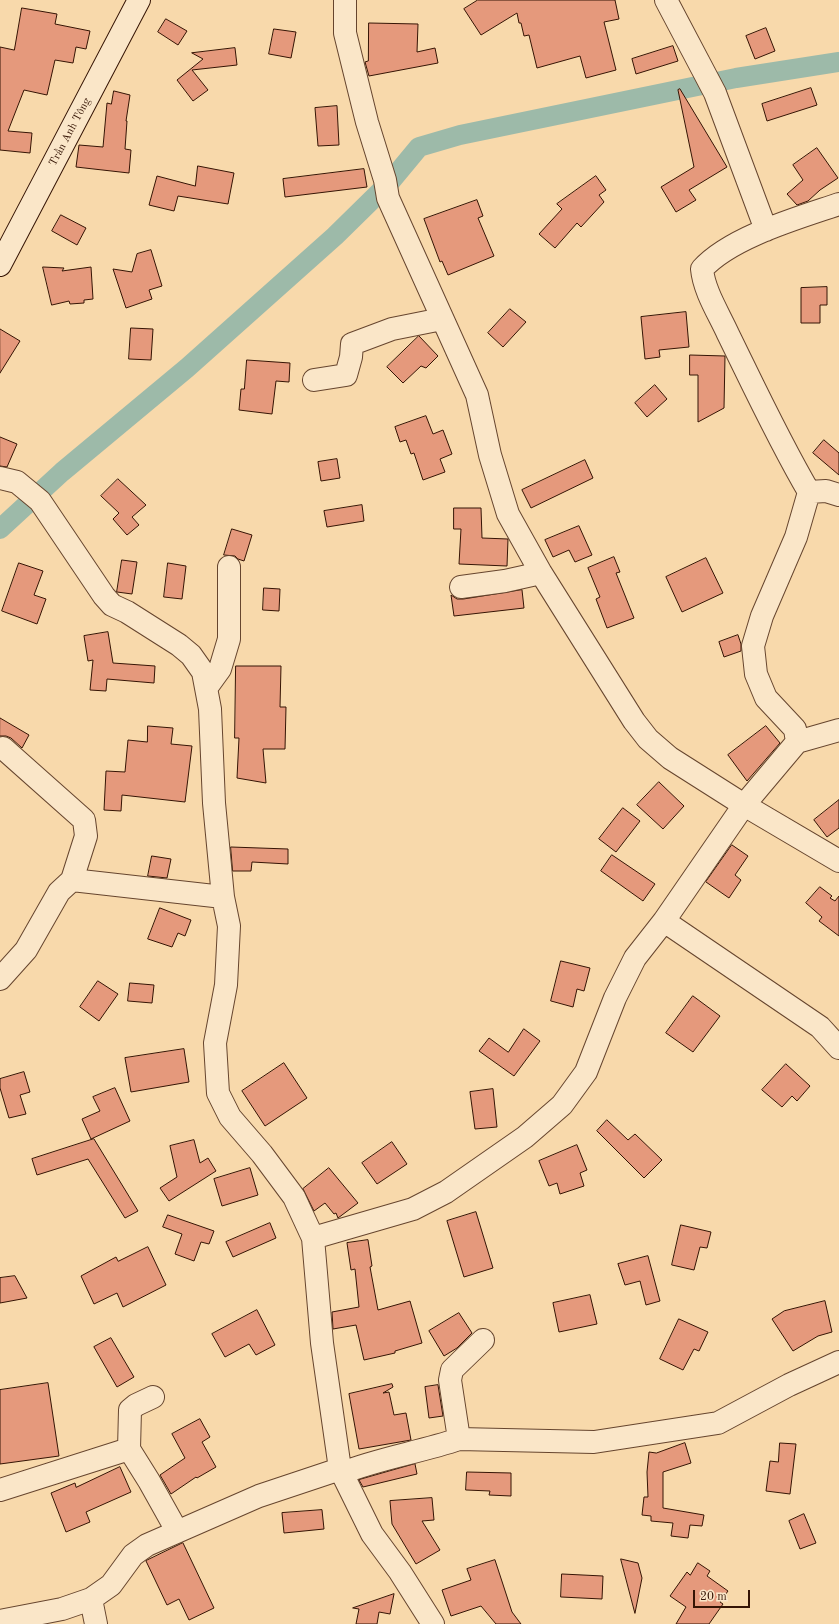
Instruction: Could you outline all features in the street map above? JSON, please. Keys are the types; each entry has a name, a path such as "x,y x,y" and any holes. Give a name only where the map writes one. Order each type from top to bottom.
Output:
{"street":[{"name":"Trần Anh Tông","path":"0,264 139,0"},
{"path":"345,0 345,33 367,122 387,189 476,395 490,455 508,514 541,573 634,721 648,739 670,758 744,805 839,861"},
{"path":"666,0 715,93 766,230"},
{"path":"797,742 795,730 766,698 756,674 753,646 762,616 796,537 809,492 790,459 756,391 703,277 702,269 710,260 728,248 766,230 839,204"},
{"path":"314,380 346,375 351,357 352,344 392,329 442,319"},
{"path":"0,478 17,482 36,497 104,596 112,604 172,641 191,656 203,672 210,709 214,803 223,897 229,926 226,986 214,1043 218,1093 230,1117 262,1154 294,1197 313,1238 322,1343 341,1471 372,1534 400,1572 433,1624"},
{"path":"809,492 826,492 839,495"},
{"path":"207,687 220,669 229,639 229,567"},
{"path":"461,587 505,581 541,573"},
{"path":"313,1238 413,1209 446,1192 525,1137 562,1105 586,1072 615,998 635,958 664,921 744,805 797,742 839,730"},
{"path":"3,748 84,820 86,836 72,880 59,892 26,950 4,970"},
{"path":"72,880 223,897"},
{"path":"664,921 820,1027 839,1048"},
{"path":"459,1439 450,1380 452,1370 483,1340"},
{"path":"0,1621 62,1609 91,1599 111,1585 132,1555 148,1545 176,1531 259,1496 341,1471 438,1446 459,1439 594,1442 718,1423 789,1385 839,1362"},
{"path":"153,1398 136,1405 130,1410 129,1449 149,1481 176,1531"},
{"path":"0,1490 129,1449"},
{"path":"91,1599 96,1624"}],"building":[{"path":"478,0 615,0 619,19 604,22 616,70 586,78 580,56 537,68 529,35 524,36 517,13 481,35 464,9"},
{"path":"22,8 57,14 55,24 90,31 86,49 76,47 73,63 55,60 47,95 24,90 8,131 32,133 30,153 0,150 0,47 14,50"},
{"path":"166,19 187,31 178,45 158,32"},
{"path":"369,23 418,24 417,52 435,48 438,63 369,76 365,62 368,61"},
{"path":"766,28 775,51 755,59 746,36"},
{"path":"274,29 296,32 291,58 269,54"},
{"path":"673,46 678,61 636,74 632,59"},
{"path":"235,48 237,65 192,70 208,90 193,101 177,80 203,59 192,53"},
{"path":"811,88 817,105 767,121 762,104"},
{"path":"680,89 727,167 689,190 696,200 676,212 661,187 694,167 678,90"},
{"path":"114,91 130,95 126,121 125,149 131,150 129,173 76,167 79,145 103,147 107,103 111,104"},
{"path":"337,106 339,145 318,146 315,108"},
{"path":"817,148 838,178 820,190 808,201 797,205 787,194 803,180 793,165"},
{"path":"198,166 234,173 228,204 178,196 174,211 149,205 157,176 195,186"},
{"path":"364,169 367,187 285,197 283,179"},
{"path":"596,176 606,190 599,195 604,202 581,227 577,223 555,248 539,234 562,209 557,204"},
{"path":"477,200 483,216 478,218 494,256 448,275 442,261 440,262 424,219"},
{"path":"61,215 86,228 77,245 52,231"},
{"path":"151,250 162,286 149,290 152,299 126,308 113,269 132,272 137,254"},
{"path":"43,267 64,268 62,271 91,267 93,299 84,300 84,303 70,304 69,301 52,305"},
{"path":"827,287 827,305 820,305 820,323 801,323 801,288"},
{"path":"510,309 526,322 503,347 488,333"},
{"path":"686,312 689,347 659,350 660,357 645,359 641,317"},
{"path":"131,328 153,329 151,360 129,359"},
{"path":"0,329 20,341 0,373"},
{"path":"419,336 438,356 426,368 421,366 403,383 387,367"},
{"path":"690,355 725,356 724,408 698,422 698,375 690,375"},
{"path":"247,360 290,363 289,382 276,381 272,414 239,410 241,389 244,389"},
{"path":"655,385 667,399 647,417 635,403"},
{"path":"426,416 433,434 443,430 452,454 440,459 445,472 423,480 414,453 411,454 406,440 400,442 395,427"},
{"path":"0,437 17,444 7,467 0,466"},
{"path":"824,440 839,453 839,475 813,453"},
{"path":"337,459 340,478 321,481 318,462"},
{"path":"585,460 593,478 531,508 522,490"},
{"path":"118,479 146,505 132,517 139,525 127,535 113,519 119,513 101,496"},
{"path":"362,505 364,521 327,527 324,511"},
{"path":"454,508 481,508 482,538 508,539 507,566 459,564 461,529 454,529"},
{"path":"579,526 592,555 575,562 569,550 553,557 545,540"},
{"path":"232,529 252,535 244,561 235,556 224,555"},
{"path":"614,557 620,572 616,573 634,618 607,628 596,599 600,597 588,568"},
{"path":"706,558 723,593 682,612 666,577"},
{"path":"122,560 137,562 132,594 117,592"},
{"path":"19,563 43,571 34,595 46,599 37,624 2,611"},
{"path":"168,563 186,566 182,599 164,597"},
{"path":"264,588 280,589 279,611 263,610"},
{"path":"522,590 524,608 454,616 451,595 457,599 463,599"},
{"path":"108,632 113,663 155,666 154,683 107,679 106,691 90,690 93,660 88,661 84,636"},
{"path":"738,635 741,644 741,651 724,657 719,642"},
{"path":"236,666 281,666 280,707 286,707 285,749 263,749 266,783 237,778 239,738 235,738"},
{"path":"0,718 29,735 22,748 11,738 0,736"},
{"path":"148,726 173,728 171,744 192,746 185,802 122,795 121,811 104,810 106,771 125,772 128,740 147,742"},
{"path":"766,726 780,743 747,781 728,755"},
{"path":"659,782 684,806 663,829 637,805"},
{"path":"839,800 839,828 827,837 814,820"},
{"path":"623,808 640,821 616,852 599,839"},
{"path":"732,845 748,856 735,875 741,880 729,898 706,882"},
{"path":"231,847 288,849 288,864 252,862 251,871 233,871"},
{"path":"612,855 655,884 643,901 601,871"},
{"path":"152,856 171,859 167,878 148,876"},
{"path":"820,887 832,896 830,898 835,901 839,896 839,936 819,921 822,917 806,903"},
{"path":"160,908 191,920 185,936 178,933 172,947 148,939"},
{"path":"561,961 590,968 584,991 577,989 573,1007 551,1001"},
{"path":"98,981 118,994 99,1021 80,1007"},
{"path":"130,983 154,985 152,1003 128,1001"},
{"path":"693,996 720,1016 693,1052 666,1033"},
{"path":"524,1029 540,1041 514,1076 479,1051 489,1038 508,1052"},
{"path":"184,1049 189,1082 131,1092 125,1058"},
{"path":"284,1063 307,1098 265,1126 242,1091"},
{"path":"786,1064 810,1086 797,1101 792,1096 782,1107 762,1090"},
{"path":"24,1072 30,1092 20,1095 26,1114 9,1118 0,1088 0,1079"},
{"path":"115,1088 130,1121 91,1139 82,1119 100,1111 93,1097"},
{"path":"493,1089 497,1127 475,1129 470,1092"},
{"path":"607,1120 628,1140 635,1134 662,1160 644,1178 597,1131"},
{"path":"94,1139 138,1211 125,1218 88,1159 37,1175 32,1159"},
{"path":"194,1140 200,1163 208,1158 216,1171 169,1201 160,1188 177,1177 170,1146"},
{"path":"392,1142 407,1164 377,1184 362,1163"},
{"path":"577,1145 587,1170 580,1173 584,1186 560,1194 557,1183 549,1186 539,1161"},
{"path":"250,1168 258,1195 222,1206 214,1179"},
{"path":"329,1168 358,1203 338,1218 336,1213 334,1214 325,1203 314,1211 303,1189"},
{"path":"476,1212 493,1268 464,1277 447,1221"},
{"path":"168,1215 214,1231 209,1244 201,1242 194,1261 175,1254 182,1234 163,1227"},
{"path":"270,1223 276,1238 233,1257 226,1242"},
{"path":"681,1225 711,1232 707,1248 700,1247 694,1270 672,1265"},
{"path":"368,1240 372,1266 370,1267 378,1310 410,1301 422,1343 395,1351 395,1353 364,1360 356,1325 333,1329 332,1312 359,1307 355,1269 351,1270 347,1243"},
{"path":"148,1247 166,1285 123,1307 117,1293 94,1304 81,1276 116,1257 118,1261"},
{"path":"648,1256 660,1301 646,1305 640,1281 625,1285 618,1264"},
{"path":"15,1276 27,1298 0,1303 0,1278"},
{"path":"590,1295 597,1324 559,1332 553,1303"},
{"path":"825,1301 832,1332 818,1336 793,1351 772,1319 784,1311"},
{"path":"257,1310 275,1345 256,1355 249,1344 225,1357 212,1334"},
{"path":"459,1313 472,1333 457,1348 444,1356 429,1331"},
{"path":"679,1319 708,1332 699,1351 694,1349 683,1370 660,1359"},
{"path":"111,1338 134,1377 117,1387 94,1347"},
{"path":"48,1383 59,1456 0,1464 0,1390"},
{"path":"392,1384 393,1387 383,1393 389,1392 394,1415 406,1413 411,1440 359,1449 349,1394"},
{"path":"438,1385 443,1416 429,1418 425,1387"},
{"path":"200,1419 210,1437 202,1442 216,1467 197,1478 196,1477 171,1494 160,1475 185,1458 172,1434"},
{"path":"685,1443 691,1463 663,1472 663,1508 704,1515 702,1526 690,1525 688,1538 671,1536 673,1523 651,1521 651,1516 642,1515 644,1497 648,1497 647,1472 649,1452 656,1453"},
{"path":"780,1443 796,1444 790,1494 766,1491 770,1461 778,1462"},
{"path":"415,1464 417,1474 363,1487 359,1480"},
{"path":"120,1467 131,1492 86,1512 90,1522 66,1532 51,1493 75,1483 76,1487"},
{"path":"467,1472 511,1473 511,1496 489,1495 490,1491 466,1490"},
{"path":"432,1498 434,1520 422,1521 440,1550 416,1564 392,1524 390,1501"},
{"path":"322,1510 324,1529 284,1533 282,1513"},
{"path":"804,1514 816,1543 800,1549 789,1521"},
{"path":"183,1543 214,1608 189,1620 179,1599 167,1605 146,1561"},
{"path":"621,1559 638,1563 642,1578 635,1613"},
{"path":"495,1560 512,1612 521,1624 496,1624 481,1606 451,1616 442,1590 471,1580 467,1569"},
{"path":"698,1563 710,1571 707,1576 728,1591 720,1602 723,1604 709,1624 676,1624 686,1607 670,1596 687,1572 690,1575"},
{"path":"562,1574 603,1576 602,1599 561,1597"},
{"path":"394,1594 390,1614 379,1612 377,1624 356,1624 359,1609 353,1608"}],"waterway":[{"path":"0,529 62,472 187,368 335,236 390,182 419,147 460,135 736,78 839,62"}]}
